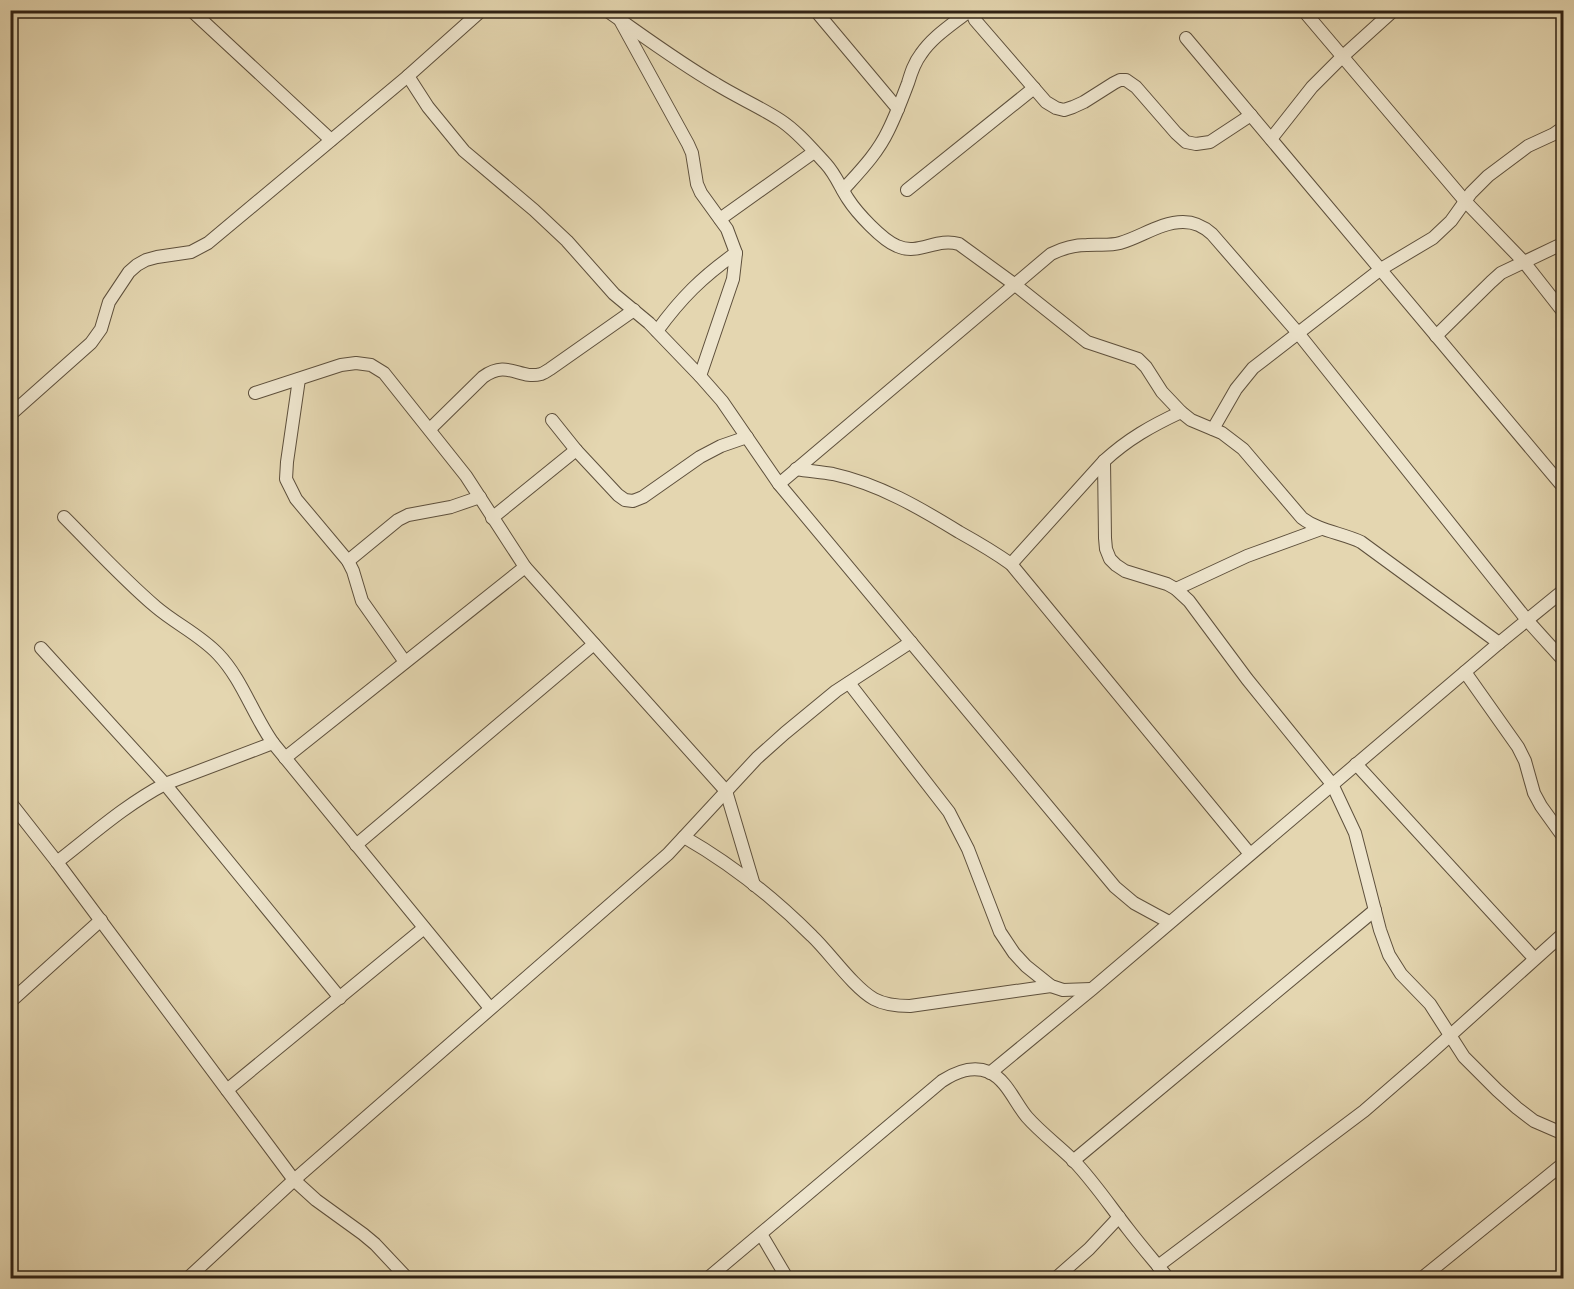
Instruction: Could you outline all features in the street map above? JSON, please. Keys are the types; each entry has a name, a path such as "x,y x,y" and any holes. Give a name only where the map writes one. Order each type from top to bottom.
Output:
{"street":[{"path":"191,10 331,140"},
{"path":"10,415 91,343 101,329 109,302 129,272 137,265 157,257 191,252 208,243 408,76 482,10"},
{"path":"606,10 715,84 781,120 832,171 848,200 887,240 909,249 942,242 959,244 1087,342 1138,359 1180,412 1191,420 1233,440 1302,518 1321,529 1346,535 1369,546 1499,642"},
{"path":"815,10 898,109"},
{"path":"843,190 877,151 898,109 913,67 920,55 933,39 970,10 975,20 1046,102 1056,108 1064,110 1084,102 1114,82 1126,80 1136,87 1176,133 1186,142 1196,144 1210,142 1251,115"},
{"path":"1303,10 1465,201 1524,262 1563,313"},
{"path":"1271,139 1312,87 1394,10"},
{"path":"620,20 688,144 701,193 727,230 736,253 733,279 700,376"},
{"path":"1186,38 1563,488"},
{"path":"408,76 428,107 464,151 534,210 567,242 614,294 657,331 722,401 779,484 1115,887 1134,903 1169,922"},
{"path":"907,190 1034,88"},
{"path":"1214,429 1229,399 1242,380 1258,364 1381,269 1433,238 1451,221 1465,201 1488,176 1528,146 1554,134 1563,127"},
{"path":"720,219 814,152"},
{"path":"779,484 1051,254 1077,245 1119,243 1163,226 1191,222 1203,226 1212,234 1298,333 1527,620 1563,661"},
{"path":"1436,336 1501,273 1563,243"},
{"path":"657,331 692,288 736,253"},
{"path":"430,429 491,371 508,369 532,375 541,374 634,310"},
{"path":"255,393 341,365 356,363 371,365 384,373 466,476 525,567 726,791 754,885"},
{"path":"299,379 286,462 286,479 296,499 348,561 362,601 405,662"},
{"path":"1011,564 1104,461 1148,428 1180,412"},
{"path":"552,420 576,450 618,495 625,500 633,501 643,497 700,457 747,437"},
{"path":"492,518 576,450"},
{"path":"1104,461 1105,538 1110,559 1125,571 1167,584 1189,601 1247,680 1332,784 1355,833 1380,930 1389,955 1401,974 1430,1004 1464,1057 1497,1090 1534,1121 1563,1134"},
{"path":"796,469 833,474 874,487 938,518 1011,564 1250,854"},
{"path":"348,561 398,520 408,515 451,507 480,497"},
{"path":"64,517 142,595 171,620 204,641 219,654 229,667 273,743 490,1008"},
{"path":"1176,589 1247,556 1321,529"},
{"path":"285,758 525,567"},
{"path":"990,1073 1563,590"},
{"path":"188,1278 294,1180 648,872 684,837 757,758 785,733 836,691 911,642"},
{"path":"356,845 594,644"},
{"path":"41,648 165,784 340,998"},
{"path":"1465,672 1518,747 1525,761 1534,793 1563,838"},
{"path":"849,684 949,813 968,849 1000,932 1014,953 1051,986 1063,990 1092,989"},
{"path":"57,862 148,793 165,784 273,743"},
{"path":"1356,764 1534,958"},
{"path":"10,802 101,920 294,1180 316,1200 375,1244 407,1278"},
{"path":"684,837 723,861 782,907 814,937 860,988 874,999 893,1006 910,1006 1051,986"},
{"path":"1073,1161 1375,910"},
{"path":"10,1002 101,920"},
{"path":"227,1090 424,928"},
{"path":"1158,1266 1364,1111 1563,933"},
{"path":"708,1278 942,1081 955,1073 968,1069 990,1073 1000,1080 1034,1125 1098,1188 1168,1278"},
{"path":"1422,1278 1563,1162"},
{"path":"1056,1278 1089,1249 1119,1217"},
{"path":"761,1234 787,1278"}]}
